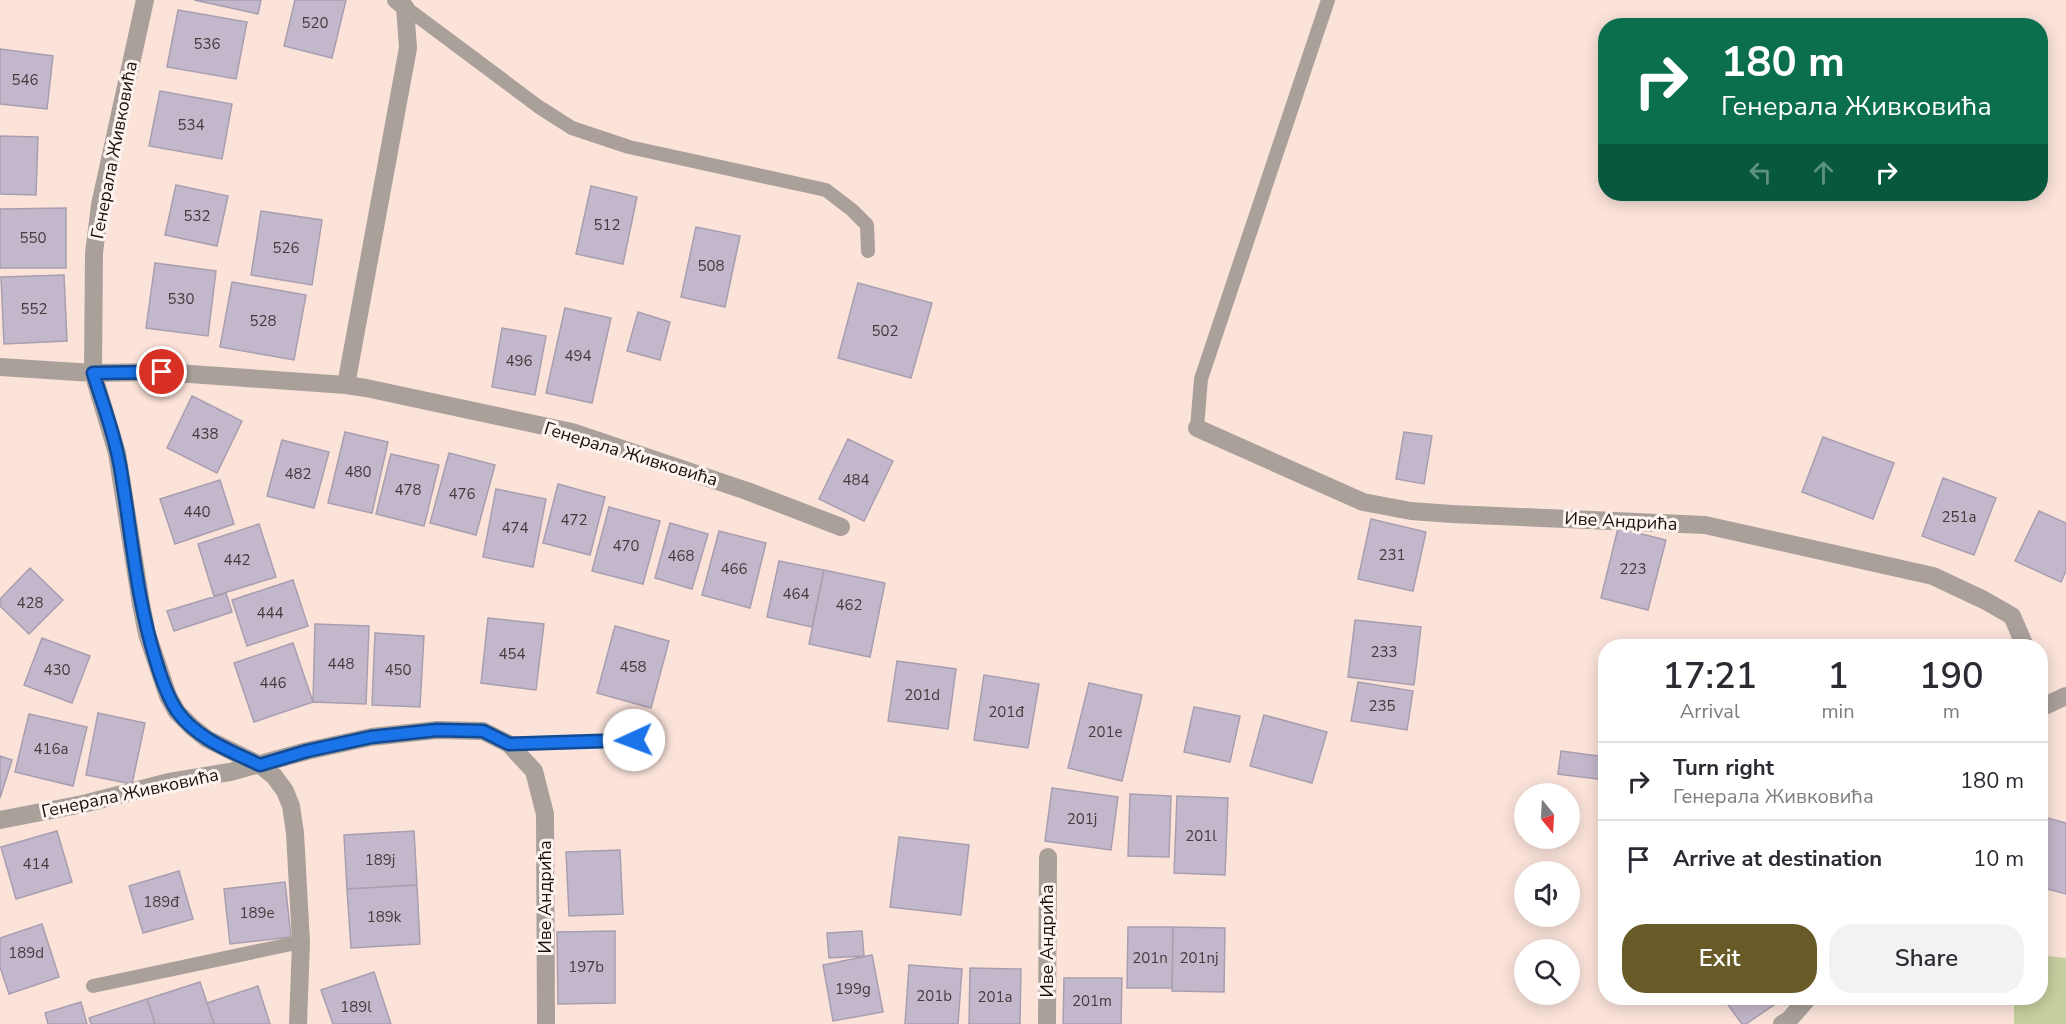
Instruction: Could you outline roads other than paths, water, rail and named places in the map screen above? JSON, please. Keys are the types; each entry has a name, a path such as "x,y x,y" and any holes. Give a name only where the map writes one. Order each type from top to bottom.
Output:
{"street":[{"name":"Генерала Живковића","path":"145,0 100,205 93,264 93,373 117,453 147,634 168,696 177,712 207,739 260,765"},
{"path":"346,385 408,48 400,4"},
{"name":"Генерала Живковића","path":"0,367 93,373 162,372 346,385 572,432 747,491 841,527"},
{"name":"Иве Андрића","path":"1197,428 1363,502 1411,511 1452,514 1705,525 1933,576 2012,616 2022,639"},
{"path":"2048,704 2066,696"},
{"name":"Генерала Живковића","path":"0,819 83,804 169,782 260,765 307,751 371,737 437,730 483,731 509,744 534,771"},
{"path":"260,765 274,776 285,791 291,806 295,833 301,942 298,1024"},
{"name":"Иве Андрића","path":"534,771 545,814 546,1024"},
{"name":"Иве Андрића","path":"1047,1024 1048,858"},
{"path":"1788,1023 1802,1005"}],"lane":[{"path":"1197,428 1201,379 1328,0"},
{"path":"400,4 539,107 572,128 629,147 826,190 867,225 868,251"},
{"name":"Генерала Живковића","path":"509,744 634,740"},
{"path":"93,986 301,942"}]}
